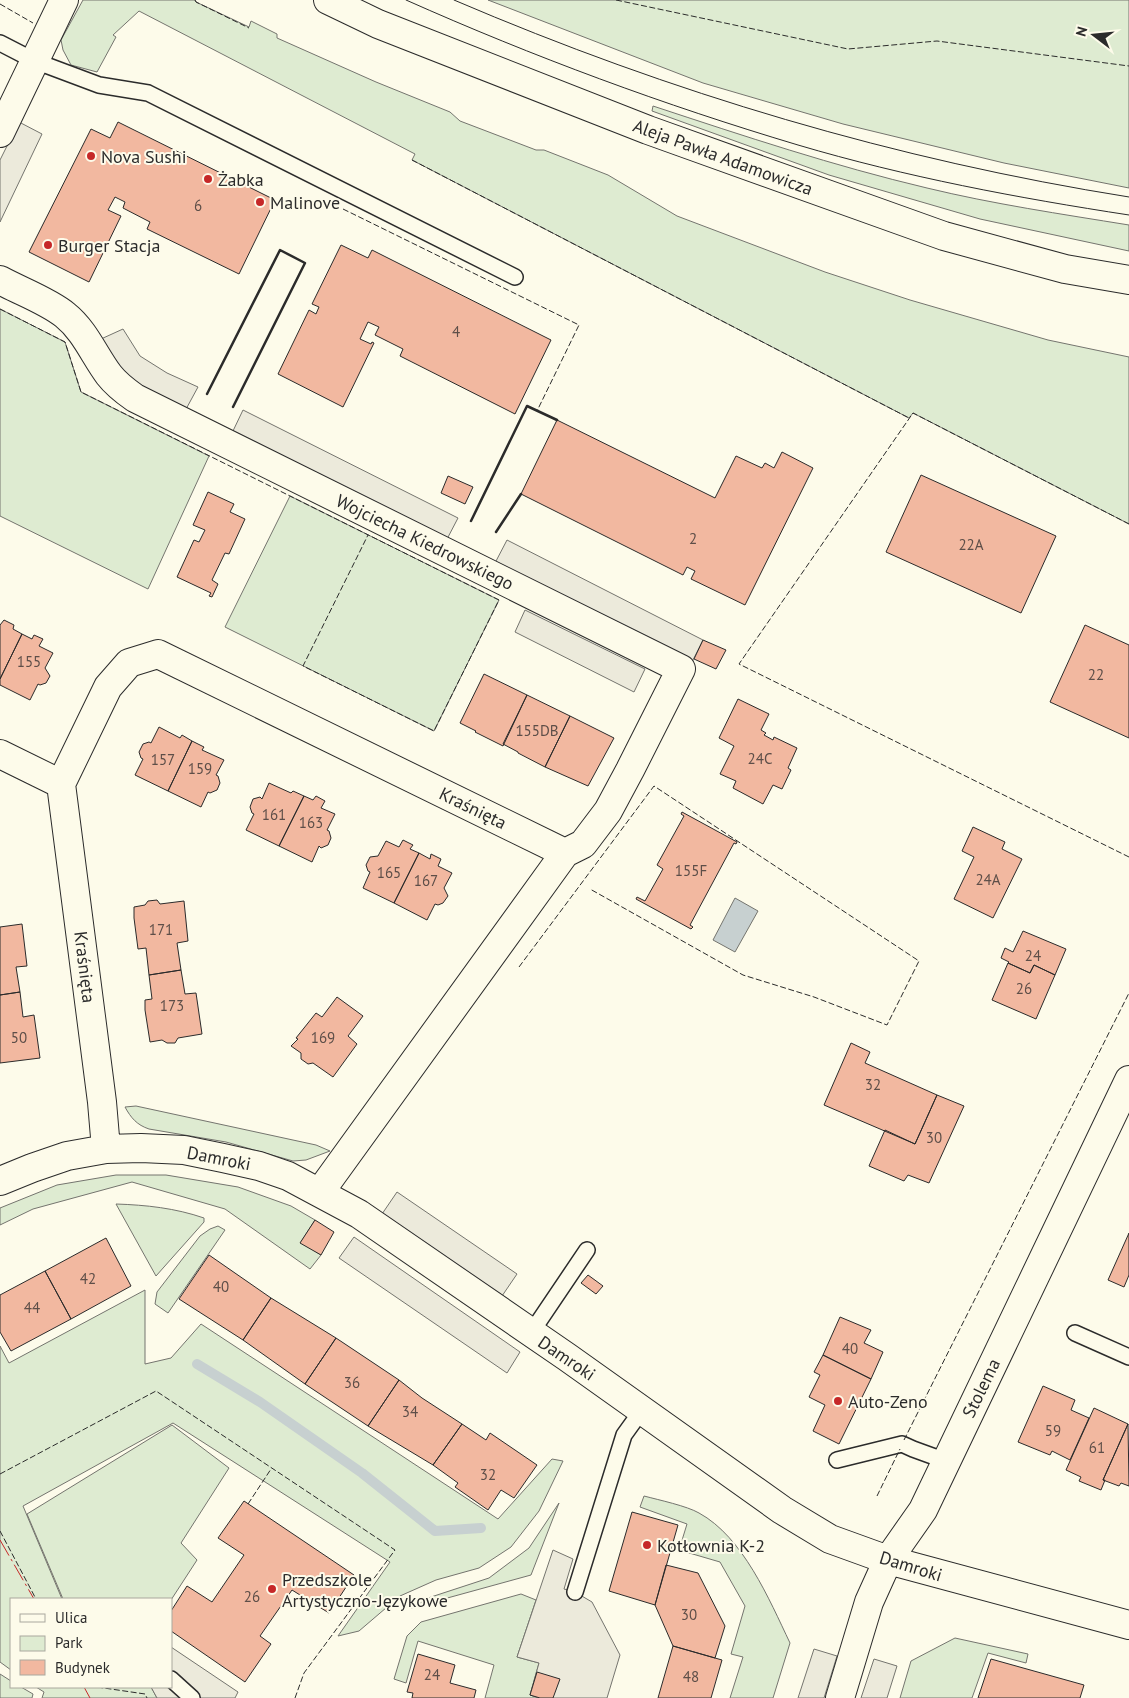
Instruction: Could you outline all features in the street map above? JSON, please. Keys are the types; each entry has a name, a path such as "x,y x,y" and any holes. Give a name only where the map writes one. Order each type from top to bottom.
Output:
{"street":[{"path":"0,133 64,0"},
{"name":"Aleja Pawła Adamowicza","path":"328,0 378,24 648,130 944,236 1065,269 1129,280"},
{"name":"Wojciecha Kiedrowskiego","path":"0,280 65,315 82,334 108,374 120,387 135,398 681,669 608,811 583,844 565,853"},
{"name":"Kraśnięta","path":"106,1149 102,1102 61,784 108,687 129,663 158,654 565,853"},
{"path":"0,754 61,784"},
{"path":"320,1192 565,853"},
{"name":"Stolema","path":"840,1698 869,1602 888,1560 922,1510 1129,1080"},
{"name":"Damroki","path":"0,1181 67,1156 106,1149 141,1148 184,1150 259,1166 281,1174 320,1192 359,1214 642,1410 782,1510 830,1539 888,1560 1129,1625"}],"lane":[{"path":"0,43 35,61 99,85 148,93 515,277"},
{"path":"531,1333 587,1250"},
{"path":"1075,1332 1129,1357"},
{"path":"575,1592 624,1435 642,1410"},
{"path":"837,1460 902,1444 946,1461"},
{"path":"172,1680 192,1698"}],"green space":[{"path":"83,0 195,0 249,27 251,21 277,34 277,38 376,82 450,112 460,121 536,150 544,150 608,175 677,216 825,272 910,300 1048,340 1129,357 1129,524 913,413 909,418 412,160 415,154 139,11 113,35 116,37 97,72 71,65 63,50 61,40"},
{"path":"488,0 1129,0 1129,188 1004,163 843,124 703,83"},
{"path":"653,106 789,150 952,194 1129,225 1129,251 980,219 829,175 652,111"},
{"path":"0,309 65,342 81,392 209,456 148,589 0,516"},
{"path":"290,496 499,600 434,731 225,627"},
{"path":"136,1106 316,1145 330,1151 306,1160 293,1161 226,1142 149,1129 135,1121 125,1107"},
{"path":"116,1175 166,1175 238,1187 291,1206 315,1220 301,1242 321,1255 310,1269 225,1209 132,1182 33,1209 0,1225 0,1208 57,1185"},
{"path":"116,1204 171,1209 204,1218 204,1222 156,1276"},
{"path":"218,1226 225,1230 168,1313 155,1304 157,1292 200,1236"},
{"path":"145,1290 145,1364 171,1358 201,1324 498,1519 552,1459 563,1461 539,1511 511,1547 479,1568 436,1580 400,1596 359,1631 338,1636 390,1562 173,1423 23,1506 62,1598 10,1598 10,1669 0,1662 0,1346 9,1363"},
{"path":"172,1425 229,1468 181,1543 197,1560 172,1598 63,1598 27,1514"},
{"path":"644,1496 673,1503 699,1513 729,1537 753,1570 790,1643 773,1698 730,1698 743,1657 731,1654 745,1606 720,1562 679,1550 687,1524 640,1507"},
{"path":"559,1503 531,1575 411,1608 431,1597 489,1578 529,1548"},
{"path":"521,1594 536,1600 517,1657 539,1663 530,1695 540,1698 485,1698 494,1665 418,1641 406,1683 394,1679 407,1636 421,1622"},
{"path":"955,1638 1028,1654 1026,1663 988,1653 972,1698 900,1698 911,1661"},
{"path":"0,1674 10,1680 10,1688 23,1688 33,1694 32,1698 0,1698"},
{"path":"38,1688 152,1688 157,1698 42,1698 44,1692"}],"shaded area":[{"path":"19,122 42,134 0,222 0,160"},
{"path":"123,329 140,356 167,373 198,387 185,411 129,383 101,339"},
{"path":"243,410 458,518 446,541 232,433"},
{"path":"507,540 703,640 691,664 495,563"},
{"path":"525,610 645,669 634,692 515,632"},
{"path":"735,898 758,911 735,952 713,940"},
{"path":"397,1192 517,1274 502,1296 382,1214"},
{"path":"354,1237 520,1352 507,1373 339,1258"},
{"path":"553,1550 573,1559 564,1589 575,1592 592,1602 620,1655 607,1698 540,1698 530,1695 539,1663 517,1657"},
{"path":"172,1648 238,1692 235,1698 157,1698 152,1688 172,1688"},
{"path":"814,1649 837,1656 824,1698 798,1698"},
{"path":"874,1659 897,1666 887,1698 861,1698"}],"building":[{"path":"118,122 275,200 239,274 147,229 150,222 123,208 125,202 115,197 108,210 121,216 89,282 29,252 91,129 110,138"},
{"path":"341,245 368,258 372,250 551,340 515,414 400,356 403,349 375,335 379,327 368,322 360,339 371,344 372,342 374,343 343,407 278,374 309,310 316,314 319,307 312,304"},
{"path":"557,420 715,498 736,456 762,468 765,463 774,468 782,452 813,468 745,605 691,579 695,571 687,567 683,575 521,494"},
{"path":"921,475 1056,536 1021,613 886,552"},
{"path":"448,476 473,487 465,504 441,493"},
{"path":"208,492 234,504 230,512 245,519 229,554 225,553 212,580 218,584 212,597 209,596 211,593 177,577 194,540 199,542 205,530 193,525"},
{"path":"4,620 14,625 13,629 22,634 0,679 0,625"},
{"path":"1085,625 1129,645 1129,738 1050,702"},
{"path":"22,634 32,639 34,635 43,639 39,646 53,653 45,668 50,676 46,683 38,684 30,700 0,685 0,679"},
{"path":"703,640 726,650 716,669 694,659"},
{"path":"484,674 527,695 503,746 460,723"},
{"path":"527,695 570,716 545,767 503,744"},
{"path":"738,699 769,714 761,730 766,733 764,735 773,740 774,737 797,748 788,768 791,770 782,789 773,785 763,804 733,788 736,781 720,774 734,746 719,738"},
{"path":"570,716 614,738 588,786 545,767"},
{"path":"159,727 180,738 182,735 192,741 168,791 135,775 143,759 139,752 143,744 151,743"},
{"path":"192,741 204,747 202,750 224,760 216,775 220,783 217,790 208,792 201,807 168,791"},
{"path":"269,783 291,793 293,791 304,796 279,846 246,830 254,814 250,807 253,799 260,797 262,799"},
{"path":"304,796 313,800 316,796 325,801 321,808 335,814 327,830 331,838 328,845 321,848 319,846 312,862 279,846"},
{"path":"682,812 737,842 736,844 734,843 690,925 693,927 691,929 636,899 637,897 645,901 663,869 657,865 684,816 681,814"},
{"path":"973,827 1005,842 1002,849 1022,859 993,918 954,899 974,857 962,851"},
{"path":"403,840 413,845 410,849 419,853 394,903 363,888 370,872 366,865 370,857 378,856 386,841 399,847"},
{"path":"419,853 430,859 431,854 441,859 438,866 452,873 444,888 448,896 443,903 435,904 427,920 394,903"},
{"path":"157,900 160,904 184,901 188,941 177,943 181,970 149,975 146,948 138,949 134,907 145,905 148,901"},
{"path":"22,924 27,966 16,967 20,992 0,995 0,927"},
{"path":"1023,931 1066,949 1055,975 1034,965 1030,973 1001,958 1005,948 1013,952"},
{"path":"1008,963 1030,973 1034,965 1055,975 1036,1019 992,1000"},
{"path":"181,970 185,994 196,993 202,1034 178,1038 175,1043 167,1043 162,1040 150,1042 145,1010 145,1000 152,999 149,975"},
{"path":"20,992 23,1017 34,1015 40,1058 0,1063 0,995"},
{"path":"337,997 363,1016 348,1036 357,1044 333,1077 313,1063 308,1064 301,1059 301,1053 291,1046 316,1013 322,1017"},
{"path":"851,1043 870,1052 865,1063 937,1095 915,1144 824,1105"},
{"path":"937,1095 964,1106 929,1183 908,1175 904,1181 869,1166 885,1130 915,1144"},
{"path":"315,1220 334,1232 321,1255 300,1243"},
{"path":"1129,1233 1129,1275 1124,1287 1108,1280"},
{"path":"106,1238 131,1286 71,1319 45,1271"},
{"path":"209,1255 271,1298 243,1340 179,1299"},
{"path":"45,1271 71,1319 11,1351 0,1332 0,1295"},
{"path":"588,1275 603,1286 596,1294 581,1283"},
{"path":"271,1298 336,1338 305,1384 243,1340"},
{"path":"840,1317 871,1330 864,1343 883,1352 871,1379 823,1355"},
{"path":"336,1338 399,1380 368,1426 305,1384"},
{"name":"Auto-Zeno","path":"823,1355 871,1379 839,1444 813,1431 825,1405 809,1397 820,1375 814,1372"},
{"path":"399,1380 422,1398 462,1424 433,1465 368,1426"},
{"path":"1043,1386 1075,1400 1071,1410 1089,1418 1070,1460 1052,1451 1050,1455 1018,1442"},
{"path":"1094,1408 1128,1424 1103,1480 1105,1480 1101,1490 1079,1481 1081,1477 1066,1470"},
{"path":"462,1424 486,1440 490,1433 537,1465 514,1498 501,1490 488,1510 455,1487 458,1483 433,1465"},
{"path":"1128,1424 1129,1486 1121,1483 1119,1486 1103,1480"},
{"path":"244,1501 354,1575 329,1613 292,1590 260,1636 271,1644 245,1682 172,1632 172,1609 187,1586 212,1602 244,1555 218,1538"},
{"name":"Kotłownia K-2","path":"632,1512 678,1525 655,1605 609,1591"},
{"path":"666,1565 698,1573 725,1626 715,1658 673,1646 655,1605"},
{"path":"673,1646 722,1660 711,1698 658,1698"},
{"path":"418,1654 455,1665 450,1683 476,1690 474,1698 412,1698 413,1693 407,1692"},
{"path":"991,1659 1084,1685 1080,1698 978,1698"},
{"path":"537,1672 560,1679 553,1698 540,1698 530,1695"}],"waterway":[{"path":"197,1364 260,1402 362,1473 435,1531 481,1528"}],"tram line":[{"path":"406,0 502,41 600,79 649,97 798,145 962,186 1129,215"},
{"path":"454,0 618,65 786,120 956,164 1042,182 1129,197"}],"fence":[{"path":"195,0 249,28"},
{"path":"616,0 848,49 937,41 1129,66"},
{"path":"0,4 33,23"},
{"path":"412,160 909,418"},
{"path":"343,209 579,325 537,411"},
{"path":"0,309 65,342 81,392 499,600 434,731 303,666 368,535"},
{"path":"1129,524 913,413 739,664 1129,857"},
{"path":"519,967 654,786 919,961 887,1025 814,997 743,975 590,889"},
{"path":"904,1440 1129,993"},
{"path":"0,1474 156,1391 395,1550 304,1673 295,1698"},
{"path":"877,1496 900,1449"},
{"path":"248,1504 271,1469"},
{"path":"0,1531 35,1598"},
{"path":"104,1688 145,1694 147,1698"}],"wall":[{"path":"207,394 280,250 305,263 233,407"},
{"path":"471,521 527,406 557,420"},
{"path":"496,532 521,494"}],"power":[{"path":"0,1540 33,1598"},
{"path":"85,1688 90,1698"}],"place":[{"name":"Nova Sushi","path":"91,156"},
{"name":"Żabka","path":"208,179"},
{"name":"Malinove","path":"260,202"},
{"name":"Burger Stacja","path":"48,245"},
{"name":"Auto-Zeno","path":"838,1401"},
{"name":"Kotłownia K-2","path":"647,1545"},
{"name":"Przedszkole Artystyczno-Językowe","path":"272,1589"}]}
